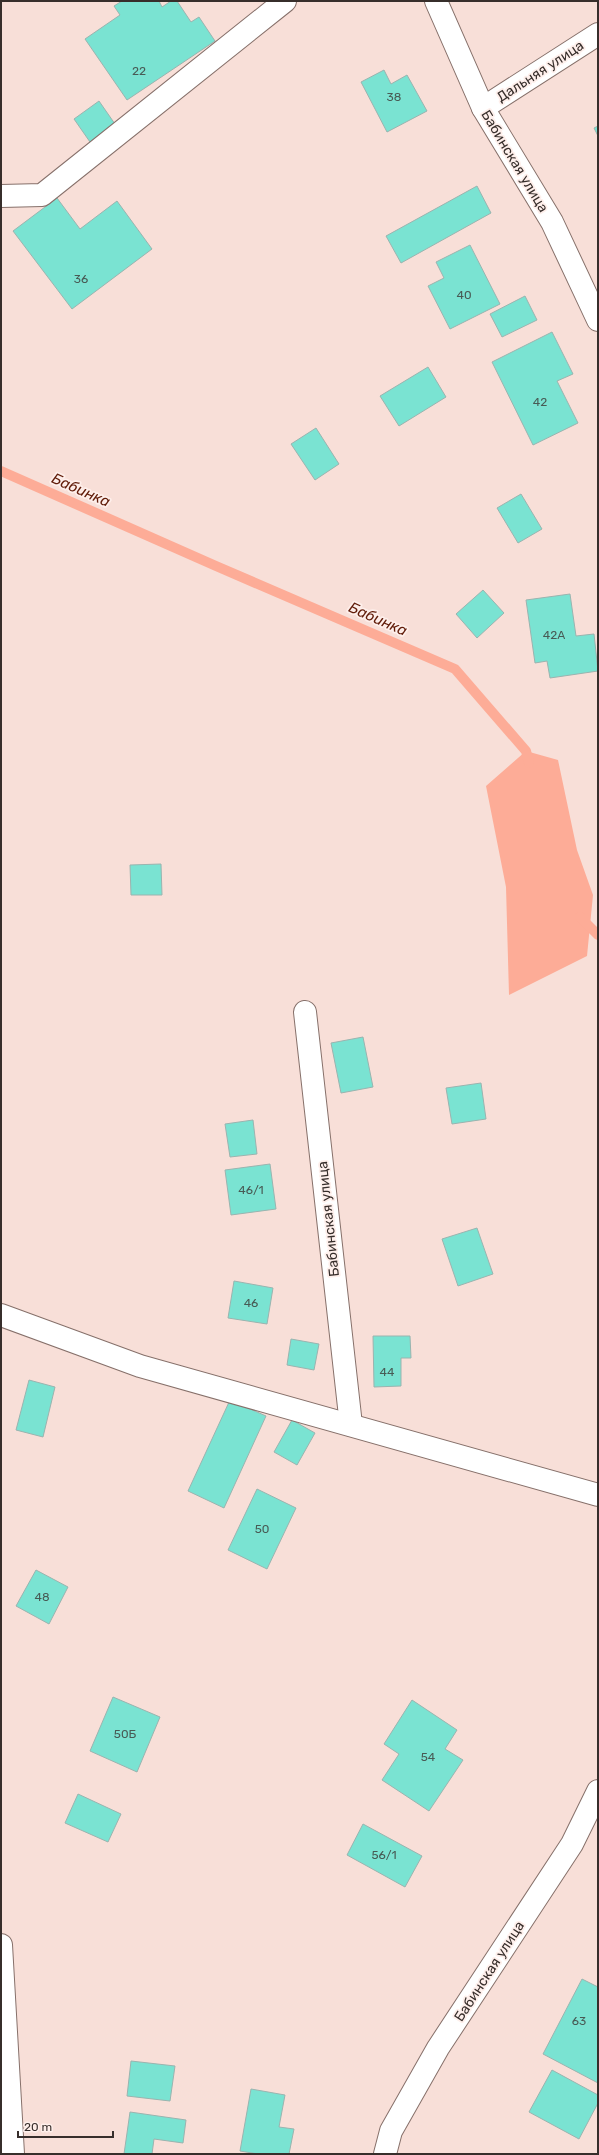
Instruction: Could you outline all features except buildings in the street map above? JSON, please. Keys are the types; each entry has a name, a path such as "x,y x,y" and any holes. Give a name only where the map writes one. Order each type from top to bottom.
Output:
{"street":[{"path":"1,196 42,194 285,1"},
{"name":"Бабинская улица","path":"436,1 483,108 552,222 598,320"},
{"name":"Дальняя улица","path":"483,108 598,34"},
{"name":"Бабинская улица","path":"305,1012 351,1425"},
{"path":"1,1315 140,1366 598,1495"},
{"name":"Бабинская улица","path":"385,2154 390,2131 438,2048 572,1844 598,1791"},
{"path":"1,1945 4,2043 13,2154"}],"shaded area":[{"path":"526,751 558,760 577,850 593,895 587,956 509,995 506,887 486,786"}],"waterway":[{"name":"Бабинка","path":"1,471 455,669 526,751 529,763"},
{"name":"Бабинка","path":"580,917 598,935"}]}
